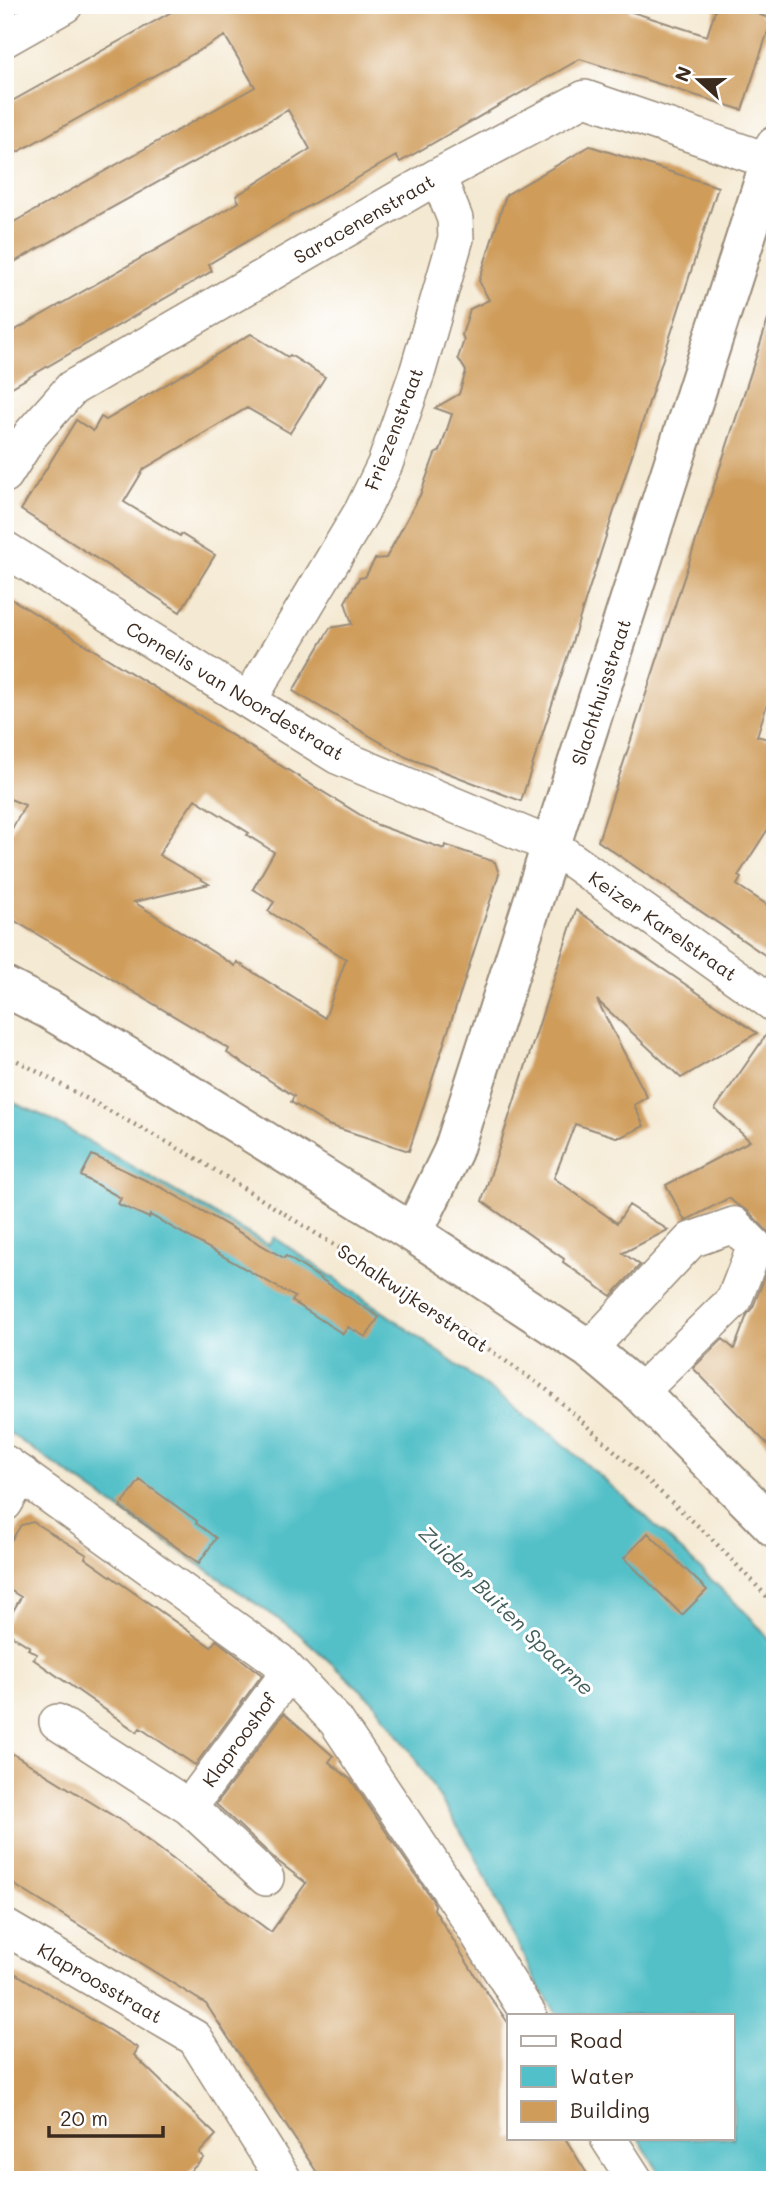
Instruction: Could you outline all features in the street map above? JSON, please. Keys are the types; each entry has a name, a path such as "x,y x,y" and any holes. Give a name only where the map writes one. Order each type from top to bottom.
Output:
{"street":[{"path":"5,39 65,5"},
{"name":"Saracenenstraat","path":"5,475 31,434 72,388 438,176 585,98 773,157"},
{"name":"Slachthuisstraat","path":"413,1233 453,1151 773,157"},
{"name":"Friezenstraat","path":"249,700 362,511 385,464 418,370 456,238 455,219 438,176"},
{"name":"Cornelis van Noordestraat","path":"5,550 337,756 552,846"},
{"name":"Keizer Karelstraat","path":"552,846 775,1005"},
{"path":"5,987 164,1079 413,1233 589,1349 640,1392 775,1528"},
{"path":"589,1349 691,1240 734,1225 755,1246 734,1300 640,1392"},
{"path":"11,1480 279,1661 336,1721 529,2014"},
{"name":"Klaprooshof","path":"189,1807 289,1672"},
{"name":"Klaprooshof","path":"57,1722 189,1807 266,1878"},
{"name":"Klaproosstraat","path":"5,1927 195,2038 284,2180"},
{"path":"609,2140 635,2180"}],"path":[{"name":"Schalkwijkerstraat","path":"5,1054 206,1164 387,1278 547,1390 706,1534 775,1605"}],"water":[{"name":"Zuider Buiten Spaarne","path":"5,1099 46,1117 268,1245 274,1237 392,1318 554,1436 641,1512 749,1616 775,1646 775,2180 664,2180 639,2140 734,2140 734,2014 557,2014 536,1982 473,1851 410,1751 373,1701 297,1632 5,1430"}],"building":[{"path":"184,5 630,5 629,11 707,36 717,5 764,5 760,15 772,19 742,110 580,59 400,162 396,156 251,239 209,264 212,271 5,391 5,336 239,202 236,196 310,149 288,110 5,267 5,227 255,87 225,36 5,159 5,105"},
{"path":"590,146 718,187 521,801 406,757 293,691 330,628 352,624 345,602 359,578 365,577 375,559 386,558 420,495 435,454 440,451 452,414 435,408 459,394 466,371 458,358 464,340 462,335 470,309 489,300 479,281 506,195"},
{"path":"769,317 775,318 775,679 757,736 775,741 775,818 738,876 741,878 737,885 775,910 775,962 598,841"},
{"path":"251,334 325,377 290,433 247,408 144,469 124,502 215,555 180,612 21,510 76,420 93,431 101,417 106,420"},
{"path":"5,595 375,824 444,849 445,845 495,862 499,874 409,1151 328,1125 291,1102 294,1096 227,1053 229,1049 5,915 5,842 25,805 5,797","holes":["195,799 249,833 247,835 274,852 253,889 274,902 268,911 346,959 325,1018 237,962 235,966 134,902 209,884 159,855"]},
{"path":"576,910 757,1033 681,1078 597,1000 647,1097 634,1105 644,1126 616,1137 575,1124 554,1178 617,1223 629,1205 668,1230 623,1253 640,1265 611,1296 482,1201"},
{"path":"773,1025 775,1239 748,1211 729,1198 685,1221 666,1185 750,1141 715,1109"},
{"path":"92,1155 164,1189 284,1258 286,1256 379,1317 366,1337 348,1327 343,1334 292,1301 295,1297 150,1215 149,1218 118,1204 121,1198 81,1176"},
{"path":"775,1251 775,1452 693,1368 723,1339 734,1349"},
{"path":"140,1480 216,1538 199,1563 120,1507"},
{"path":"33,1522 87,1555 85,1558 211,1647 216,1640 262,1675 195,1765 140,1728 137,1732 33,1659 37,1654 28,1649 30,1647 5,1631 5,1625 21,1597 5,1587 5,1550 21,1525"},
{"path":"648,1533 707,1590 682,1615 624,1558"},
{"path":"284,1713 333,1756 329,1762 351,1780 433,1901 434,1909 507,2021 507,2140 566,2140 591,2180 322,2180 206,2004 5,1879 5,1749 123,1822 271,1932 306,1883 275,1859 216,1804"},
{"path":"5,1967 138,2048 134,2055 216,2135 199,2153 204,2158 181,2180 5,2180"}]}
